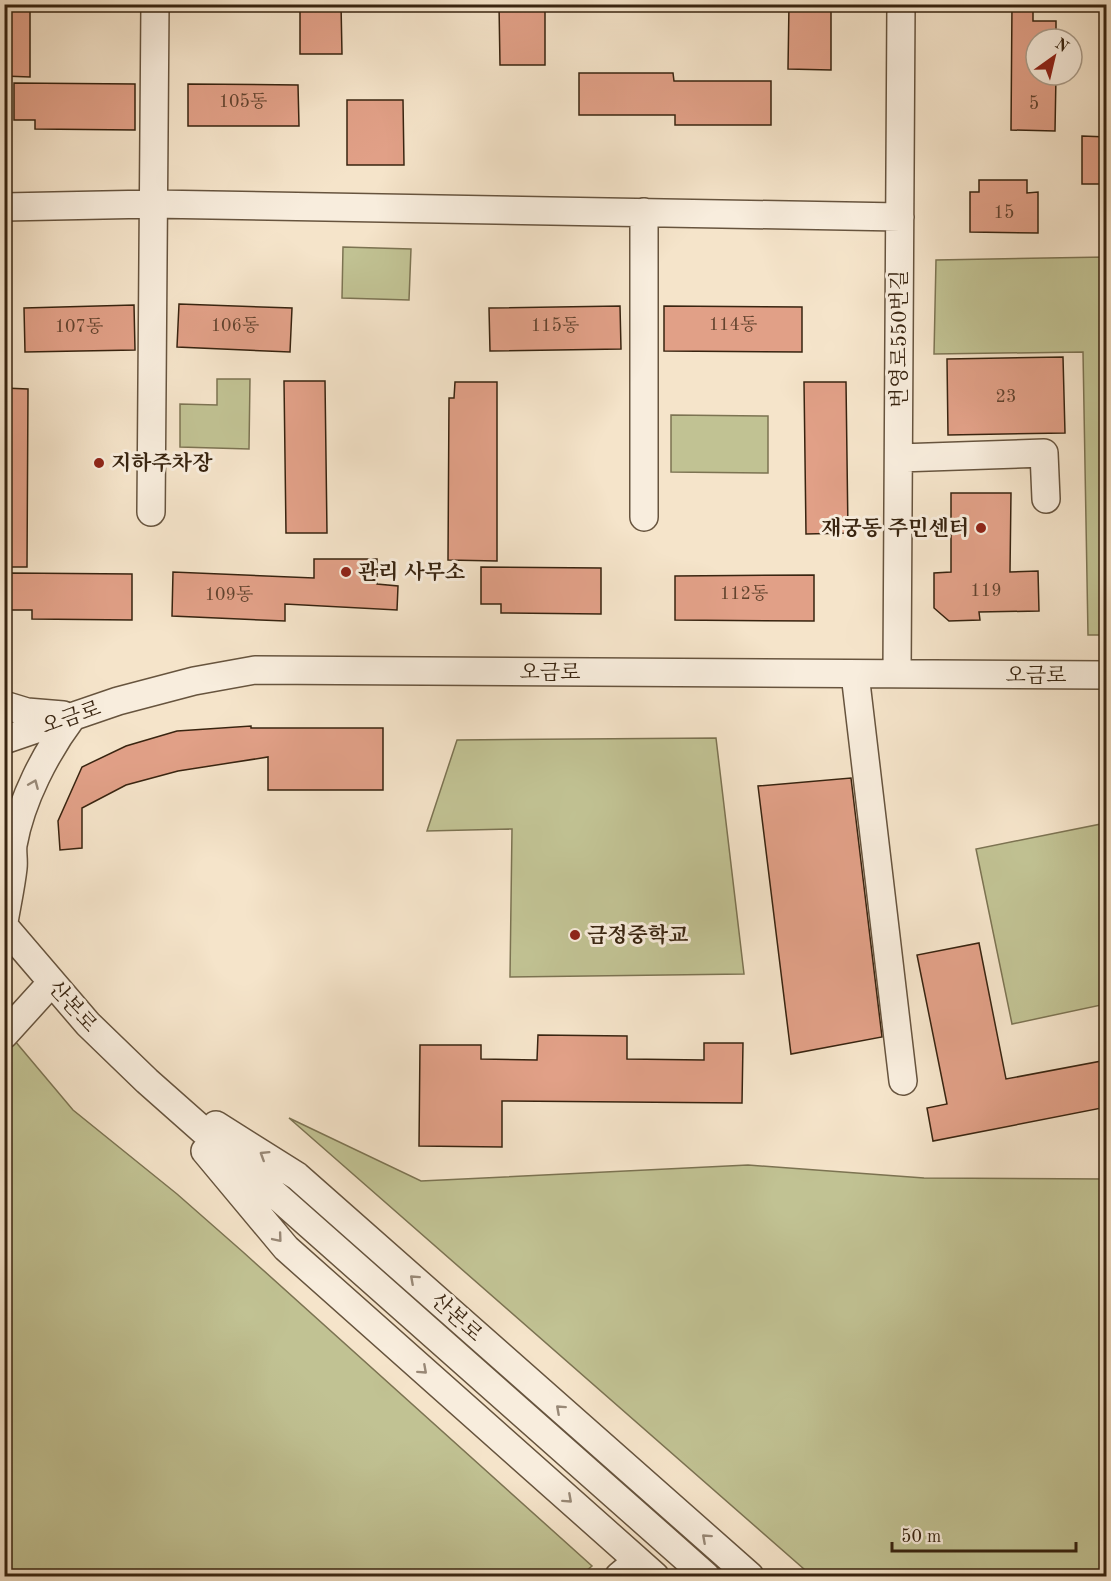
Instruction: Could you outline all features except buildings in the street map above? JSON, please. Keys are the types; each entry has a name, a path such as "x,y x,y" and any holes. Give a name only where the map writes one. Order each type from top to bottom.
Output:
{"street":[{"path":"151,512 155,4"},
{"name":"번영로550번길","path":"897,674 901,4"},
{"path":"4,207 153,204 900,217"},
{"path":"644,212 644,517"},
{"path":"899,458 1044,453 1046,499"},
{"name":"오금로","path":"4,740 118,701 194,681 255,670 1107,675"},
{"path":"855,674 903,1081"},
{"path":"4,705 27,712 73,716"},
{"path":"4,924 13,864 13,846 23,807 56,739 73,716"},
{"name":"산본로","path":"4,924 88,1024 147,1081 706,1576"},
{"path":"4,1035 52,982"},
{"name":"산본로","path":"147,1081 286,1248 637,1571"},
{"name":"산본로","path":"147,1081 297,1176 750,1576"}],"green space":[{"path":"343,247 411,249 409,300 342,298"},
{"path":"1106,257 1106,635 1088,635 1083,352 934,354 936,260"},
{"path":"217,379 250,379 249,449 180,447 180,404 217,405"},
{"path":"671,415 768,416 768,473 671,472"},
{"path":"716,738 744,974 510,977 512,829 427,831 457,740"},
{"path":"1106,823 1106,1004 1012,1024 976,849"},
{"path":"4,1028 73,1110 177,1194 592,1566 580,1576 5,1576"},
{"path":"289,1118 421,1181 748,1165 924,1178 1106,1179 1106,1576 812,1576"}],"place":[{"name":"지하주차장","path":"99,463"},
{"name":"재궁동 주민센터","path":"981,528"},
{"name":"관리 사무소","path":"346,572"},
{"name":"금정중학교","path":"575,935"}]}
